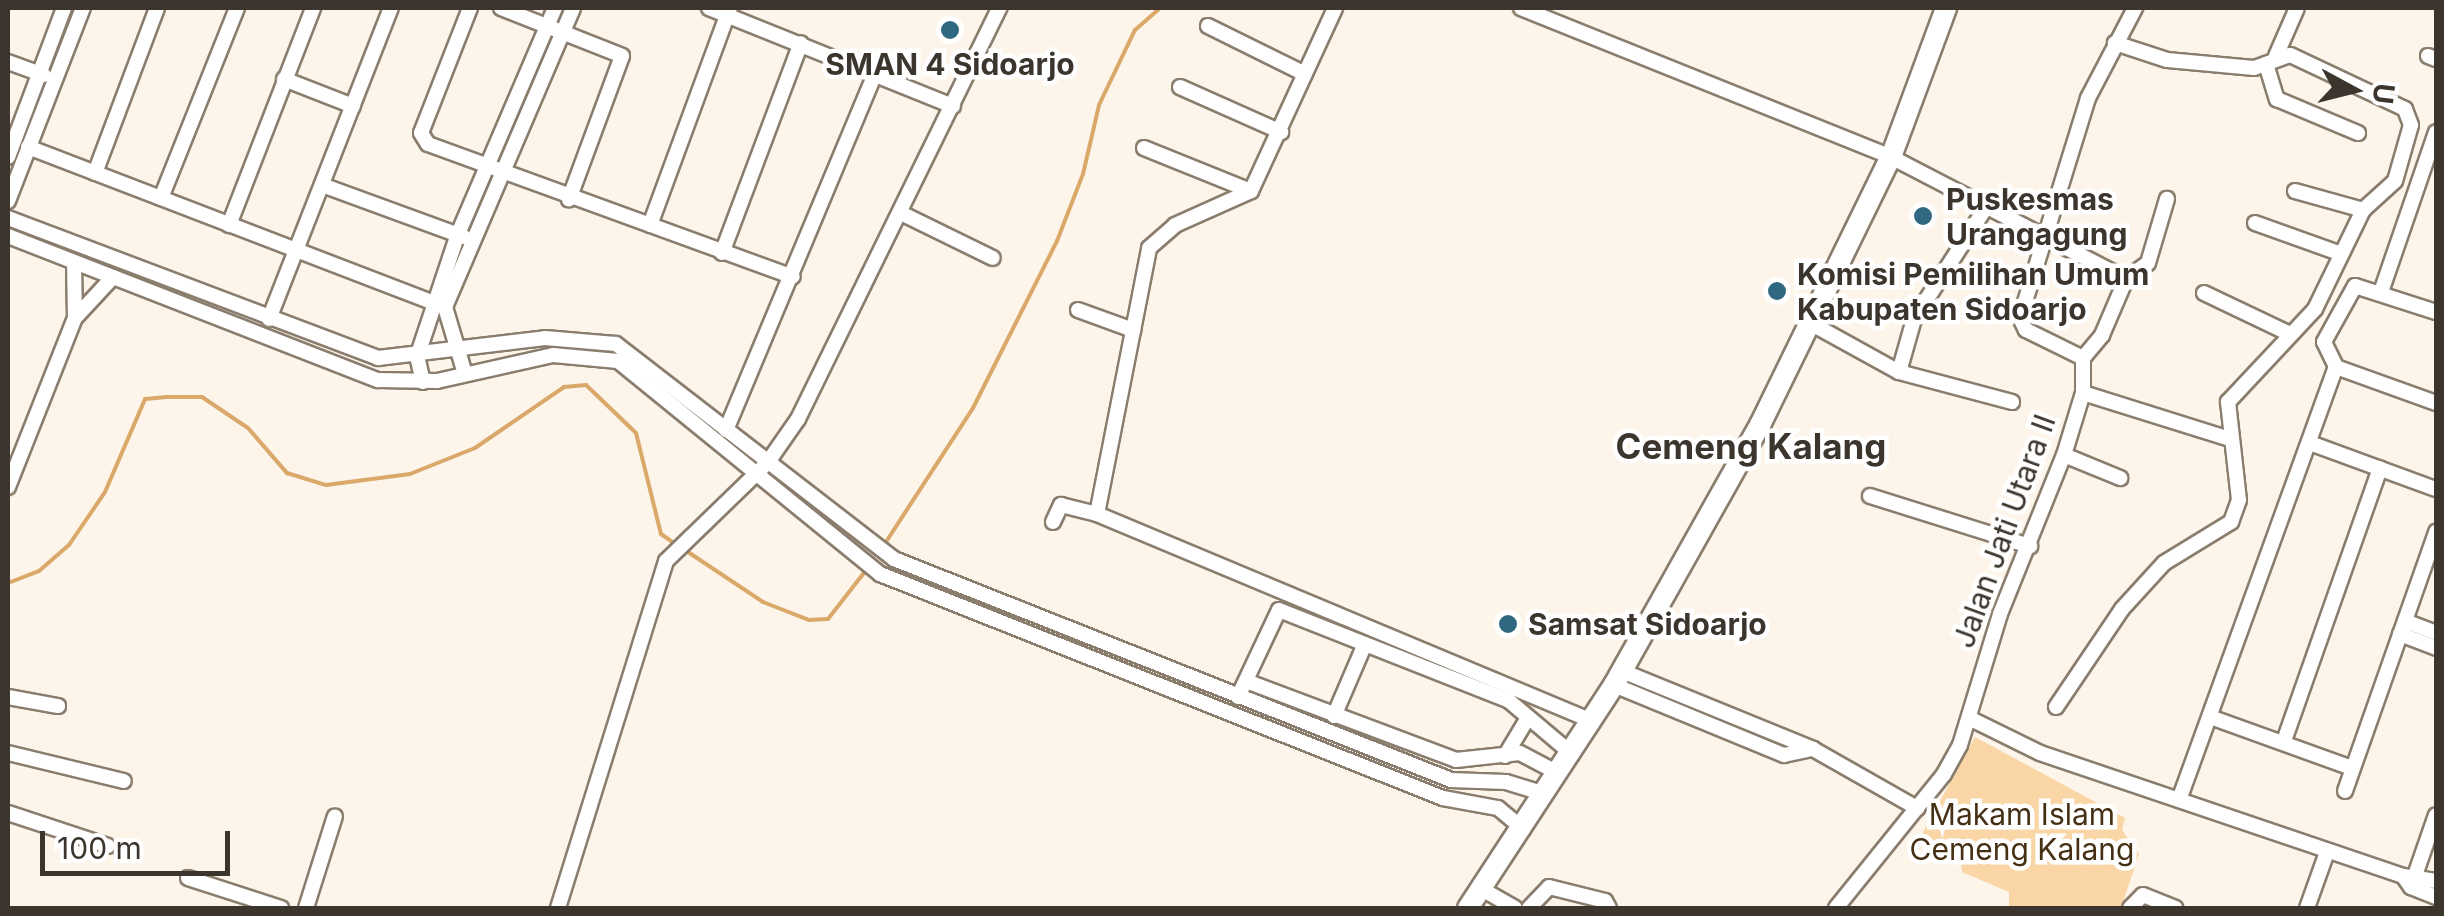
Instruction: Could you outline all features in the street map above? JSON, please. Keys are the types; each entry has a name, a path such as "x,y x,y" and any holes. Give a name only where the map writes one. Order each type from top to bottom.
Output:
{"main road":[{"path":"1468,908 1618,678 1812,324 1891,157 1946,8"}],"street":[{"path":"8,158 64,8"},
{"path":"8,201 83,8"},
{"path":"95,172 157,8"},
{"path":"162,198 237,8"},
{"path":"229,225 313,8"},
{"path":"270,340 297,253 391,8"},
{"path":"470,8 421,133 428,144 491,172 793,277"},
{"path":"501,8 554,27 624,61 569,199"},
{"path":"423,382 417,357 463,236 554,27 555,8"},
{"path":"554,27 573,8"},
{"path":"709,8 728,11 953,106"},
{"path":"558,908 666,561 690,533 768,462 806,404 999,8"},
{"path":"1097,514 1134,330 1144,259 1156,236 1251,191 1334,8"},
{"path":"1521,8 1891,157 2126,279"},
{"path":"2135,8 2088,98 2045,234 2022,325 2082,358 2102,334 2126,279 2148,263 2168,199"},
{"path":"2298,8 2271,60 2274,96 2358,133"},
{"path":"650,225 728,11"},
{"path":"1208,26 1305,74"},
{"path":"722,252 802,43"},
{"path":"2056,707 2122,609 2164,563 2232,522 2240,500 2228,438 2232,396 2315,309 2363,210 2394,181 2410,138 2409,112 2290,55 2271,60 2167,60 2115,43"},
{"path":"8,62 54,79"},
{"path":"726,430 876,72"},
{"path":"284,79 353,106"},
{"path":"1180,87 1281,132"},
{"path":"2381,292 2436,132"},
{"path":"28,147 439,305 465,374"},
{"path":"1144,148 1251,191"},
{"path":"322,185 463,236"},
{"path":"2295,191 2363,210"},
{"path":"1899,372 1914,320 1988,204"},
{"path":"901,213 994,258"},
{"path":"8,218 378,358 417,357 544,338 599,339 631,350 755,474 856,559 880,574 1443,798 1498,808 1523,829"},
{"path":"2255,223 2340,253"},
{"path":"8,236 356,374 423,382 553,355 598,356 629,368 678,398"},
{"path":"8,487 74,318 74,262"},
{"path":"74,318 113,277"},
{"path":"2179,800 2213,718 2336,367 2324,342 2344,298 2355,286 2436,312"},
{"path":"2204,292 2290,334"},
{"path":"1078,310 1134,330"},
{"path":"243,329 250,312"},
{"path":"1812,324 1899,372 2012,402"},
{"name":"Jalan Jati Utara II","path":"1836,908 1944,774 2064,455 2083,393 2082,358"},
{"path":"2336,367 2436,403"},
{"path":"2083,393 2228,438"},
{"path":"706,423 726,430 864,541 894,559 1153,666 1451,780 1506,782 1545,794"},
{"path":"2310,443 2436,489"},
{"path":"2064,455 2120,478"},
{"path":"2284,741 2380,468"},
{"path":"1870,496 2030,546"},
{"path":"1053,522 1061,505 1097,514 1592,720"},
{"path":"2344,791 2436,532"},
{"path":"936,598 943,580"},
{"path":"1242,719 1246,680 1279,610 1491,692 1572,754"},
{"path":"2402,628 2436,634"},
{"path":"2402,628 2436,648"},
{"path":"1334,716 1364,646"},
{"path":"1146,681 1153,666"},
{"path":"1618,678 1812,749 1917,808"},
{"path":"1246,680 1456,760 1524,754 1558,772"},
{"path":"8,697 58,706"},
{"path":"1968,718 2034,750 2327,852 2410,879 2436,881"},
{"path":"2213,718 2352,768"},
{"path":"1505,756 1526,722"},
{"path":"8,753 124,780"},
{"path":"8,813 108,846"},
{"path":"2410,879 2436,815"},
{"path":"306,908 335,816"},
{"path":"2307,908 2327,852"},
{"path":"188,878 281,908"},
{"path":"2410,879 2436,897"},
{"path":"1528,908 1549,887 1605,901 1609,908"},
{"path":"1480,888 1515,908"},
{"path":"2130,908 2143,896 2175,908"}],"green space":[{"name":"Makam Islam Cemeng Kalang","path":"1975,737 2125,818 2122,830 2139,854 2121,908 2009,908 2009,892 1962,872 1960,854 1922,834"}],"waterway":[{"path":"884,545 973,408 1057,241 1083,174 1099,105 1135,30 1160,8"},
{"path":"8,583 39,571 69,545 105,492 145,399 167,397 202,397 248,428 287,473 326,485 410,474 475,448 564,387 586,385 636,433 661,534 677,545"},
{"path":"685,550 763,602 809,620 828,619 867,569"}],"place":[{"name":"SMAN 4 Sidoarjo","path":"950,30"},
{"name":"Puskesmas Urangagung","path":"1923,216"},
{"name":"Komisi Pemilihan Umum Kabupaten Sidoarjo","path":"1777,291"},
{"name":"Samsat Sidoarjo","path":"1508,624"}],"district":[{"name":"Cemeng Kalang","path":"1751,446"}]}
